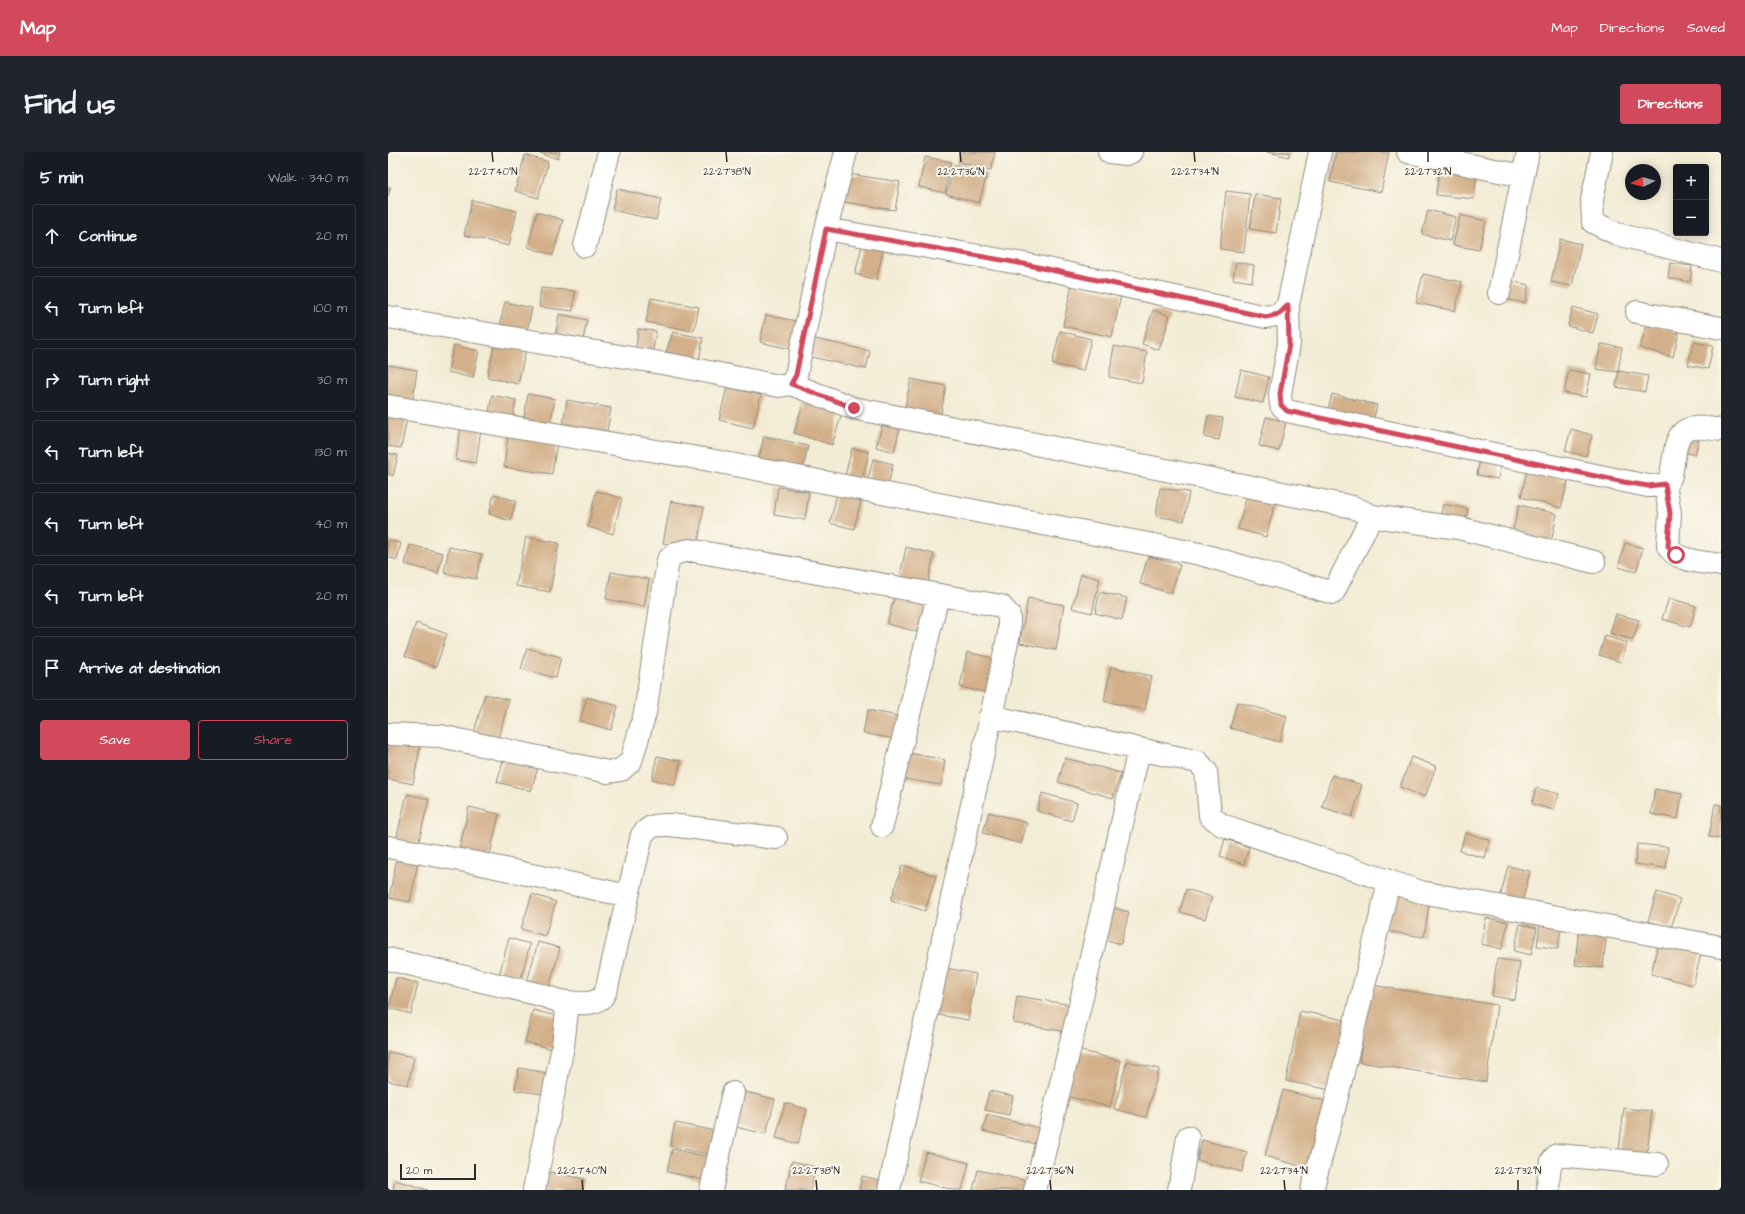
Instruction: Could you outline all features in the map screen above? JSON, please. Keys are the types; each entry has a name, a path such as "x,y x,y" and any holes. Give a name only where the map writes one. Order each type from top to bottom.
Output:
{"street":[{"path":"585,246 609,152"},
{"path":"791,384 796,375 826,229 846,152"},
{"path":"1109,152 1126,154 1132,152"},
{"path":"1320,152 1288,305 1289,344 1280,394 1281,405 1287,411 1648,486 1665,484 1670,479 1676,442 1680,434 1700,427 1721,430"},
{"path":"1408,152 1524,176"},
{"path":"1499,293 1528,152"},
{"path":"1602,152 1592,200 1593,222 1617,234 1721,261"},
{"path":"826,229 1024,264 1266,317 1279,314 1288,305"},
{"path":"1637,312 1721,328"},
{"path":"388,317 673,366 779,386 791,384 854,408 1353,508 1372,516 1459,528 1594,562"},
{"path":"388,406 704,459 1200,554 1333,593 1372,516"},
{"path":"1665,484 1670,513 1668,546 1671,551 1676,555 1721,565"},
{"path":"388,734 440,736 608,772 621,770 631,761 645,713 668,560 676,553 690,550 1001,606 1009,615 1009,633 889,1190"},
{"path":"882,826 938,595"},
{"path":"990,716 1198,762 1206,772 1210,816 1222,825 1389,882 1421,892 1721,947"},
{"path":"1035,1190 1083,994 1139,750"},
{"path":"388,959 541,995 559,1001 585,1003 596,1002 602,998 607,987 642,834 647,828 654,825 670,825 776,838"},
{"path":"388,846 462,860 628,896"},
{"path":"1312,1190 1335,1105 1389,882"},
{"path":"534,1190 563,1046 566,1010 559,1001"},
{"path":"711,1190 733,1093"},
{"path":"1178,1190 1188,1137"},
{"path":"1548,1190 1549,1169 1552,1160 1557,1155 1657,1164"}],"building":[{"path":"537,152 560,152 558,159"},
{"path":"960,152 995,152 991,170 958,162"},
{"path":"1267,152 1290,152 1289,157"},
{"path":"1336,152 1389,152 1381,192 1330,182"},
{"path":"525,155 548,162 538,198 515,191"},
{"path":"925,157 951,162 945,193 919,187"},
{"path":"955,164 987,174 979,203 946,194"},
{"path":"1439,170 1477,173 1474,199 1436,195"},
{"path":"848,174 900,182 895,210 844,202"},
{"path":"388,187 391,187 388,196"},
{"path":"617,189 661,199 656,220 612,210"},
{"path":"1226,191 1250,194 1244,252 1220,249"},
{"path":"1255,194 1281,198 1276,233 1250,229"},
{"path":"472,200 517,211 509,246 464,235"},
{"path":"1428,210 1456,217 1450,241 1422,234"},
{"path":"537,212 563,220 553,255 528,247"},
{"path":"1460,215 1486,221 1479,250 1453,245"},
{"path":"1560,239 1581,244 1572,286 1551,282"},
{"path":"863,242 884,248 876,280 855,274"},
{"path":"1236,262 1254,265 1252,282 1233,279"},
{"path":"1670,263 1692,266 1690,282 1668,278"},
{"path":"1423,274 1462,282 1455,311 1416,303"},
{"path":"1504,280 1529,285 1525,303 1500,298"},
{"path":"1072,284 1121,295 1112,337 1063,326"},
{"path":"541,288 575,291 573,311 539,307"},
{"path":"651,298 699,307 694,331 646,322"},
{"path":"505,302 532,308 525,340 498,333"},
{"path":"1573,307 1598,314 1593,333 1568,326"},
{"path":"1153,310 1170,316 1159,350 1142,344"},
{"path":"559,314 587,320 581,350 554,345"},
{"path":"766,315 806,323 799,351 760,342"},
{"path":"1647,323 1679,332 1673,357 1640,348"},
{"path":"638,329 656,331 653,350 636,348"},
{"path":"1060,331 1091,339 1083,371 1052,364"},
{"path":"673,332 703,338 699,360 666,352"},
{"path":"815,339 870,351 866,369 811,357"},
{"path":"495,342 526,349 518,384 487,377"},
{"path":"1694,342 1713,346 1708,369 1688,365"},
{"path":"1601,344 1622,347 1618,372 1596,369"},
{"path":"454,345 479,351 473,378 448,372"},
{"path":"1114,346 1147,352 1142,383 1109,377"},
{"path":"388,365 417,370 412,406 388,402"},
{"path":"1241,370 1269,377 1263,403 1235,397"},
{"path":"1569,370 1591,374 1586,397 1564,393"},
{"path":"1619,371 1648,376 1645,392 1616,387"},
{"path":"911,379 946,386 939,423 903,416"},
{"path":"727,387 761,395 753,428 719,420"},
{"path":"528,394 555,399 549,428 523,423"},
{"path":"1332,394 1377,405 1371,429 1326,418"},
{"path":"492,395 516,400 512,422 488,417"},
{"path":"567,400 611,408 606,437 562,429"},
{"path":"804,401 842,413 832,445 794,433"},
{"path":"388,414 407,418 401,448 388,446"},
{"path":"1208,416 1223,418 1219,440 1204,437"},
{"path":"1266,417 1286,422 1279,451 1259,446"},
{"path":"884,419 901,424 894,452 876,447"},
{"path":"461,426 481,429 476,463 456,460"},
{"path":"1571,429 1592,435 1586,456 1565,451"},
{"path":"1685,434 1699,438 1695,455 1681,451"},
{"path":"508,435 557,443 552,474 504,467"},
{"path":"764,436 808,446 801,477 757,467"},
{"path":"852,448 869,452 860,488 843,483"},
{"path":"388,453 398,455 393,476 388,474"},
{"path":"873,459 893,464 887,492 866,487"},
{"path":"1480,459 1501,462 1498,479 1477,475"},
{"path":"1527,471 1568,481 1561,508 1521,497"},
{"path":"778,487 809,492 805,520 774,515"},
{"path":"1160,488 1189,492 1184,521 1156,516"},
{"path":"596,491 622,498 613,534 588,527"},
{"path":"1248,491 1276,499 1266,537 1238,529"},
{"path":"494,494 516,501 510,521 489,514"},
{"path":"837,494 861,500 854,529 830,523"},
{"path":"671,501 704,507 697,549 663,543"},
{"path":"1443,504 1468,509 1464,529 1439,524"},
{"path":"1519,505 1557,514 1550,547 1511,538"},
{"path":"526,537 559,543 550,592 516,586"},
{"path":"388,540 401,543 397,560 388,557"},
{"path":"1625,543 1643,548 1636,572 1618,567"},
{"path":"410,545 443,553 438,573 405,564"},
{"path":"449,547 482,554 476,579 444,573"},
{"path":"906,547 934,554 927,589 899,582"},
{"path":"1148,556 1180,565 1171,593 1140,584"},
{"path":"611,572 649,579 644,607 606,599"},
{"path":"1081,574 1100,579 1092,613 1072,608"},
{"path":"1100,592 1127,598 1122,620 1095,613"},
{"path":"895,595 930,604 922,633 887,624"},
{"path":"1028,598 1064,605 1056,650 1020,643"},
{"path":"1669,598 1696,606 1690,627 1662,619"},
{"path":"1616,614 1639,620 1633,640 1610,633"},
{"path":"416,623 447,634 436,667 405,656"},
{"path":"1605,636 1627,643 1621,662 1599,655"},
{"path":"527,648 561,657 556,678 521,669"},
{"path":"967,652 1000,660 993,694 960,687"},
{"path":"1111,667 1152,676 1145,710 1104,701"},
{"path":"485,694 509,700 498,739 474,732"},
{"path":"587,697 618,706 611,730 580,721"},
{"path":"1237,702 1287,716 1280,742 1230,728"},
{"path":"868,710 903,717 899,740 863,733"},
{"path":"388,735 421,742 413,784 388,779"},
{"path":"909,753 945,760 941,785 905,779"},
{"path":"505,754 539,764 531,791 497,782"},
{"path":"657,756 681,761 675,785 652,779"},
{"path":"1411,757 1436,766 1425,797 1400,787"},
{"path":"1065,758 1121,773 1113,798 1058,782"},
{"path":"1332,775 1362,785 1352,817 1322,807"},
{"path":"1536,788 1559,794 1554,810 1532,804"},
{"path":"1655,789 1682,794 1678,819 1651,814"},
{"path":"1042,793 1077,803 1072,821 1037,811"},
{"path":"407,794 429,799 418,845 396,840"},
{"path":"1715,804 1721,805 1721,839 1709,837"},
{"path":"469,807 499,814 488,864 458,856"},
{"path":"989,812 1027,823 1021,844 983,833"},
{"path":"1465,833 1490,840 1485,858 1460,851"},
{"path":"1225,839 1249,847 1244,864 1220,856"},
{"path":"1637,844 1668,847 1666,868 1635,864"},
{"path":"398,853 419,857 410,902 389,898"},
{"path":"902,865 936,876 925,911 891,900"},
{"path":"1508,866 1530,871 1522,903 1500,898"},
{"path":"1186,889 1212,897 1205,919 1180,912"},
{"path":"1657,892 1680,899 1671,928 1648,921"},
{"path":"1392,893 1430,898 1424,937 1386,931"},
{"path":"532,894 556,902 545,936 521,929"},
{"path":"1111,907 1129,912 1121,944 1103,939"},
{"path":"1486,918 1508,922 1502,949 1481,944"},
{"path":"1541,918 1562,921 1558,949 1537,946"},
{"path":"1520,924 1537,928 1531,955 1514,951"},
{"path":"1579,927 1607,930 1603,968 1575,965"},
{"path":"509,938 530,944 519,985 498,979"},
{"path":"1659,939 1702,950 1693,985 1651,974"},
{"path":"538,942 560,948 548,992 526,986"},
{"path":"1497,959 1520,962 1515,1000 1492,996"},
{"path":"937,966 976,974 968,1020 928,1013"},
{"path":"396,978 418,983 411,1014 389,1008"},
{"path":"1371,985 1497,1005 1486,1082 1359,1062"},
{"path":"1017,996 1072,1005 1068,1032 1013,1023"},
{"path":"533,1010 564,1018 556,1050 525,1042"},
{"path":"1300,1011 1350,1021 1336,1091 1286,1081"},
{"path":"1078,1050 1121,1061 1110,1107 1066,1096"},
{"path":"388,1052 414,1057 408,1085 388,1081"},
{"path":"1127,1061 1159,1069 1146,1117 1114,1109"},
{"path":"519,1068 553,1074 549,1095 515,1090"},
{"path":"1283,1090 1328,1102 1310,1169 1265,1156"},
{"path":"989,1091 1013,1096 1009,1115 985,1110"},
{"path":"745,1092 775,1099 766,1134 736,1127"},
{"path":"785,1103 807,1109 798,1144 776,1138"},
{"path":"1624,1108 1652,1111 1646,1161 1618,1158"},
{"path":"987,1115 1047,1130 1043,1146 983,1131"},
{"path":"675,1123 721,1132 716,1156 670,1146"},
{"path":"1202,1140 1247,1152 1242,1172 1197,1160"},
{"path":"672,1149 714,1158 709,1181 667,1172"},
{"path":"926,1152 969,1163 962,1190 954,1190 918,1181"},
{"path":"792,1161 816,1167 810,1190 785,1190"},
{"path":"978,1170 1028,1181 1027,1190 973,1190"},
{"path":"544,1171 584,1179 582,1190 541,1190"},
{"path":"862,1176 888,1182 886,1190 859,1190"},
{"path":"395,1180 428,1190 393,1190"}],"route":[{"path":"854,408 791,384 796,375 826,229 1024,264 1266,317 1279,314 1288,305 1289,344 1280,394 1281,405 1287,411 1624,482 1648,486 1665,484 1670,513 1668,546 1676,555"}]}
